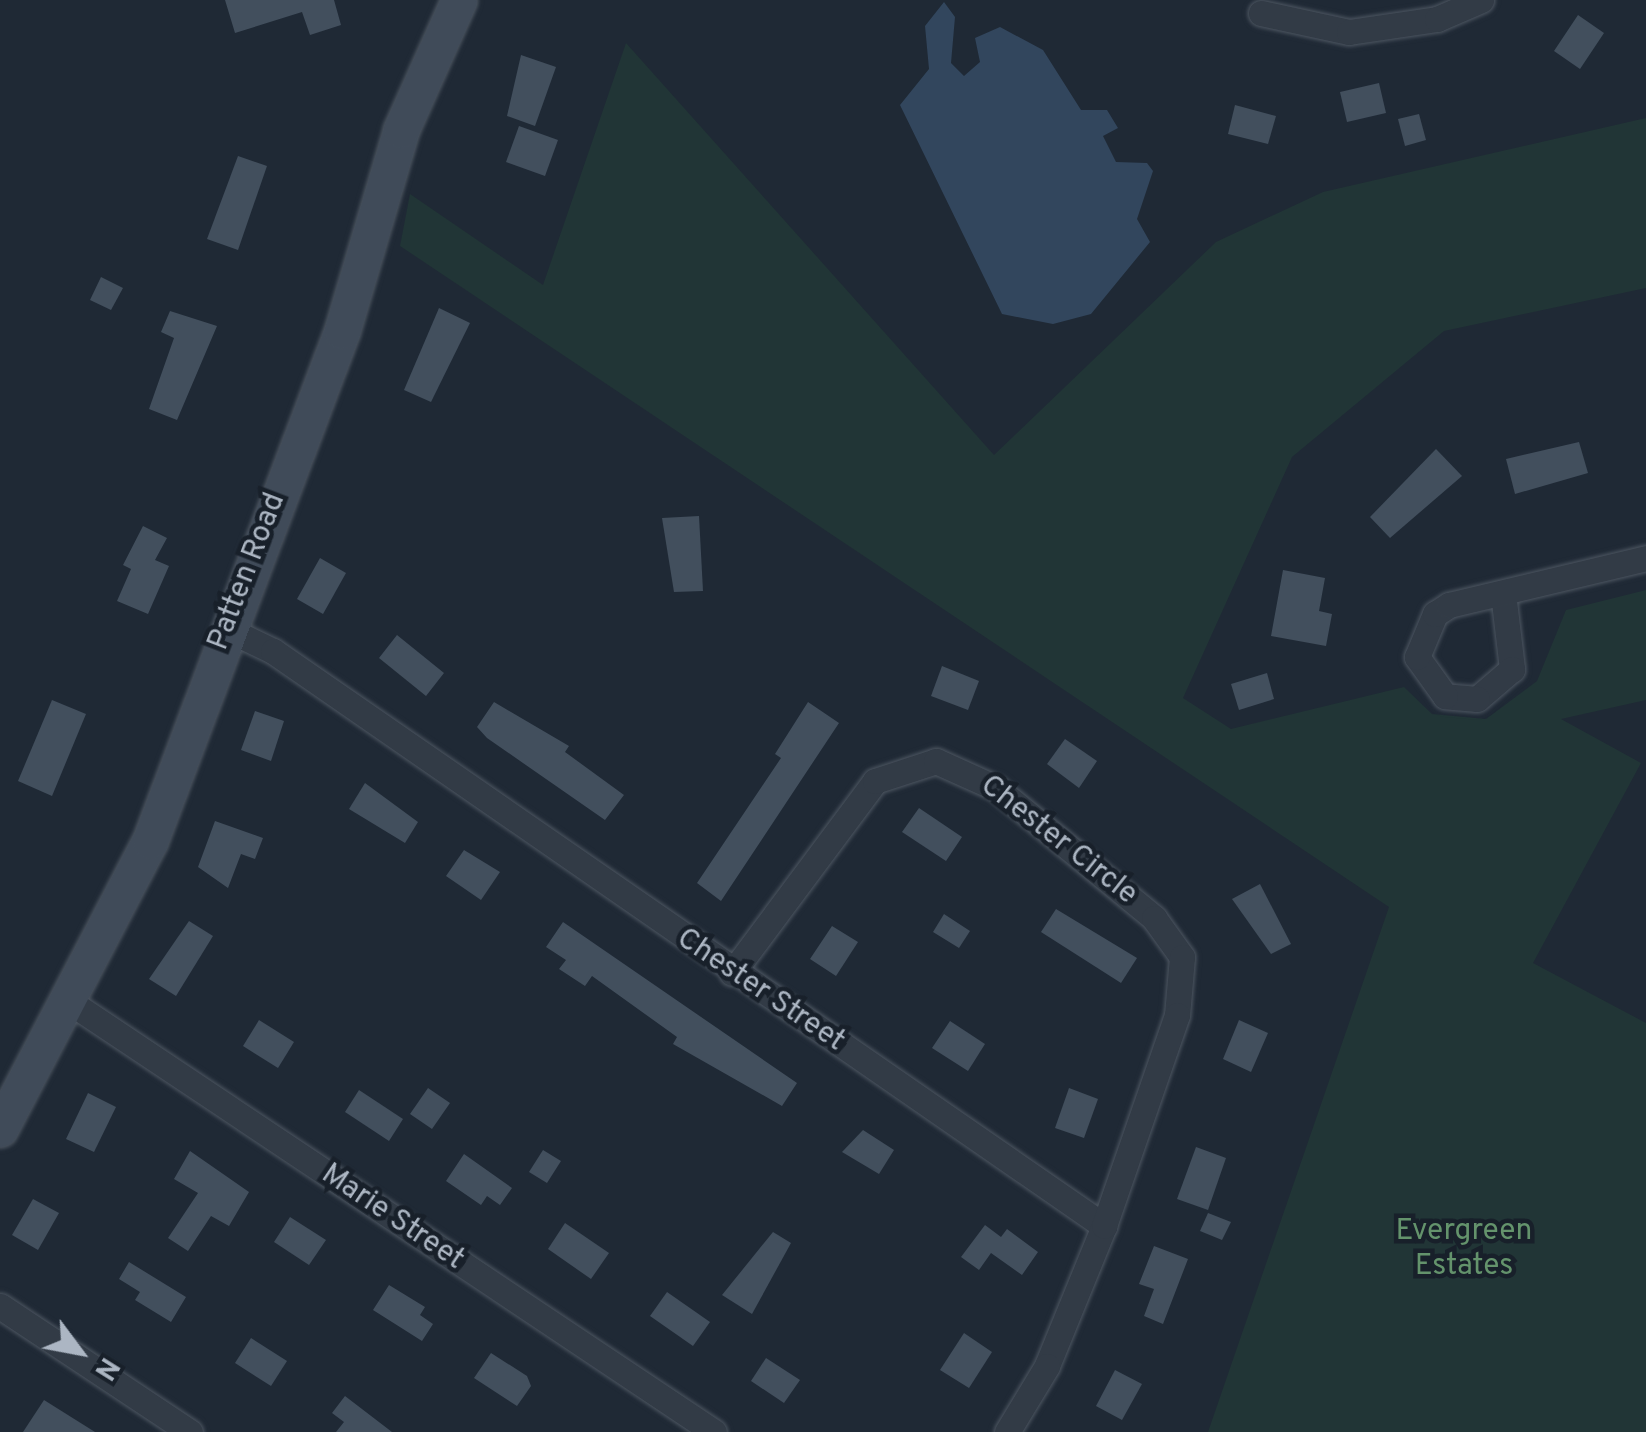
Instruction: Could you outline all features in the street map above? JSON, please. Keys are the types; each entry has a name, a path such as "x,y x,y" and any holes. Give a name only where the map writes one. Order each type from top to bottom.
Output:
{"street":[{"name":"Patten Road","path":"0,1129 142,859 342,331 401,130 459,0"},
{"path":"1261,13 1349,32 1437,19 1481,0"},
{"path":"1503,592 1512,669 1477,699 1445,696 1422,673 1424,626 1449,606 1503,592 1646,558"},
{"name":"Chester Street","path":"227,629 272,651 732,974 1104,1226"},
{"name":"Chester Circle","path":"732,974 874,781 936,761 996,788 1154,918 1182,957 1177,1015 1104,1226"},
{"name":"Marie Street","path":"70,1002 714,1432"},
{"path":"1007,1432 1047,1366 1104,1226"},
{"path":"0,1306 190,1432"}],"green space":[{"name":"Evergreen Estates","path":"626,43 994,455 1216,242 1323,192 1646,118 1646,288 1444,331 1292,457 1183,698 1231,729 1404,687 1432,714 1486,719 1537,681 1566,610 1646,590 1646,700 1561,719 1641,763 1533,963 1646,1023 1646,1432 1208,1432 1389,907 400,246 410,194 543,285"}],"water":[{"path":"944,2 955,17 951,63 964,76 980,62 975,38 1000,27 1043,50 1081,110 1107,110 1118,128 1103,136 1116,162 1147,163 1153,171 1137,219 1150,242 1091,314 1053,324 1002,314 900,105 929,69 925,26"}],"building":[{"path":"225,0 334,0 341,25 310,35 302,12 235,33"},
{"path":"1578,15 1604,33 1580,69 1554,51"},
{"path":"521,55 556,67 535,126 507,116"},
{"path":"1379,83 1386,113 1347,122 1340,92"},
{"path":"1235,105 1276,116 1268,144 1228,134"},
{"path":"1419,114 1426,140 1405,146 1398,119"},
{"path":"519,126 558,140 545,176 506,162"},
{"path":"238,156 267,166 238,250 207,239"},
{"path":"101,277 123,288 111,310 90,300"},
{"path":"439,308 470,323 431,402 404,390"},
{"path":"170,311 217,326 177,420 149,409 174,338 161,332"},
{"path":"1579,442 1588,473 1515,494 1506,459"},
{"path":"1436,449 1462,476 1390,538 1370,517"},
{"path":"699,516 703,591 674,592 662,518"},
{"path":"143,526 167,538 155,560 169,566 148,614 117,601 131,569 123,565"},
{"path":"320,558 346,573 323,614 297,599"},
{"path":"1283,570 1325,578 1319,611 1332,614 1326,646 1271,636"},
{"path":"397,635 444,673 426,696 379,658"},
{"path":"942,666 979,681 968,710 931,696"},
{"path":"1267,673 1274,699 1239,710 1231,684"},
{"path":"52,700 86,714 52,796 18,781"},
{"path":"494,702 569,746 565,752 624,795 605,820 487,738 477,727"},
{"path":"808,702 839,723 721,901 697,883 781,758 775,754"},
{"path":"255,711 284,721 271,761 241,750"},
{"path":"1065,739 1097,761 1079,788 1047,764"},
{"path":"365,783 418,822 405,843 349,809"},
{"path":"919,808 962,837 946,861 902,832"},
{"path":"215,821 263,838 255,859 241,854 228,888 198,867"},
{"path":"464,850 500,872 481,900 446,876"},
{"path":"1260,884 1291,944 1271,954 1232,899"},
{"path":"1056,909 1137,958 1121,983 1041,932"},
{"path":"944,914 970,931 959,948 933,932"},
{"path":"189,921 213,936 176,996 149,979"},
{"path":"563,922 797,1083 782,1106 673,1044 677,1037 592,976 585,986 559,969 566,960 546,947"},
{"path":"832,926 858,942 836,976 810,959"},
{"path":"259,1020 294,1042 278,1068 243,1046"},
{"path":"1239,1020 1268,1033 1251,1072 1223,1059"},
{"path":"950,1021 985,1044 968,1071 932,1048"},
{"path":"428,1088 450,1103 432,1129 410,1114"},
{"path":"1069,1088 1098,1099 1084,1138 1055,1128"},
{"path":"359,1090 403,1119 389,1141 345,1112"},
{"path":"88,1093 116,1107 94,1152 66,1139"},
{"path":"863,1130 894,1150 879,1174 842,1152"},
{"path":"1196,1147 1226,1158 1208,1210 1177,1199"},
{"path":"543,1150 561,1161 547,1183 529,1172"},
{"path":"190,1151 249,1192 229,1226 211,1216 188,1251 168,1238 198,1193 174,1179"},
{"path":"464,1154 512,1188 500,1205 487,1196 481,1205 446,1181"},
{"path":"33,1199 59,1213 38,1250 12,1235"},
{"path":"1208,1213 1231,1222 1222,1240 1200,1231"},
{"path":"290,1217 326,1240 309,1265 274,1242"},
{"path":"565,1223 609,1253 591,1279 548,1249"},
{"path":"985,1225 1001,1237 1007,1229 1038,1252 1022,1275 991,1253 979,1270 961,1257"},
{"path":"773,1232 791,1243 752,1314 722,1295"},
{"path":"1154,1246 1188,1259 1163,1324 1144,1316 1154,1289 1139,1284"},
{"path":"129,1262 186,1297 171,1322 135,1300 140,1292 119,1279"},
{"path":"389,1285 425,1307 420,1315 433,1324 422,1341 373,1310"},
{"path":"667,1292 710,1322 693,1346 650,1316"},
{"path":"964,1333 992,1352 969,1388 940,1370"},
{"path":"251,1338 287,1361 271,1386 235,1363"},
{"path":"491,1353 527,1376 531,1386 517,1406 474,1378"},
{"path":"766,1358 800,1380 784,1403 751,1381"},
{"path":"1115,1370 1142,1384 1122,1420 1096,1406"},
{"path":"345,1396 392,1432 336,1432 344,1422 332,1413"},
{"path":"44,1400 95,1432 23,1432"}]}
